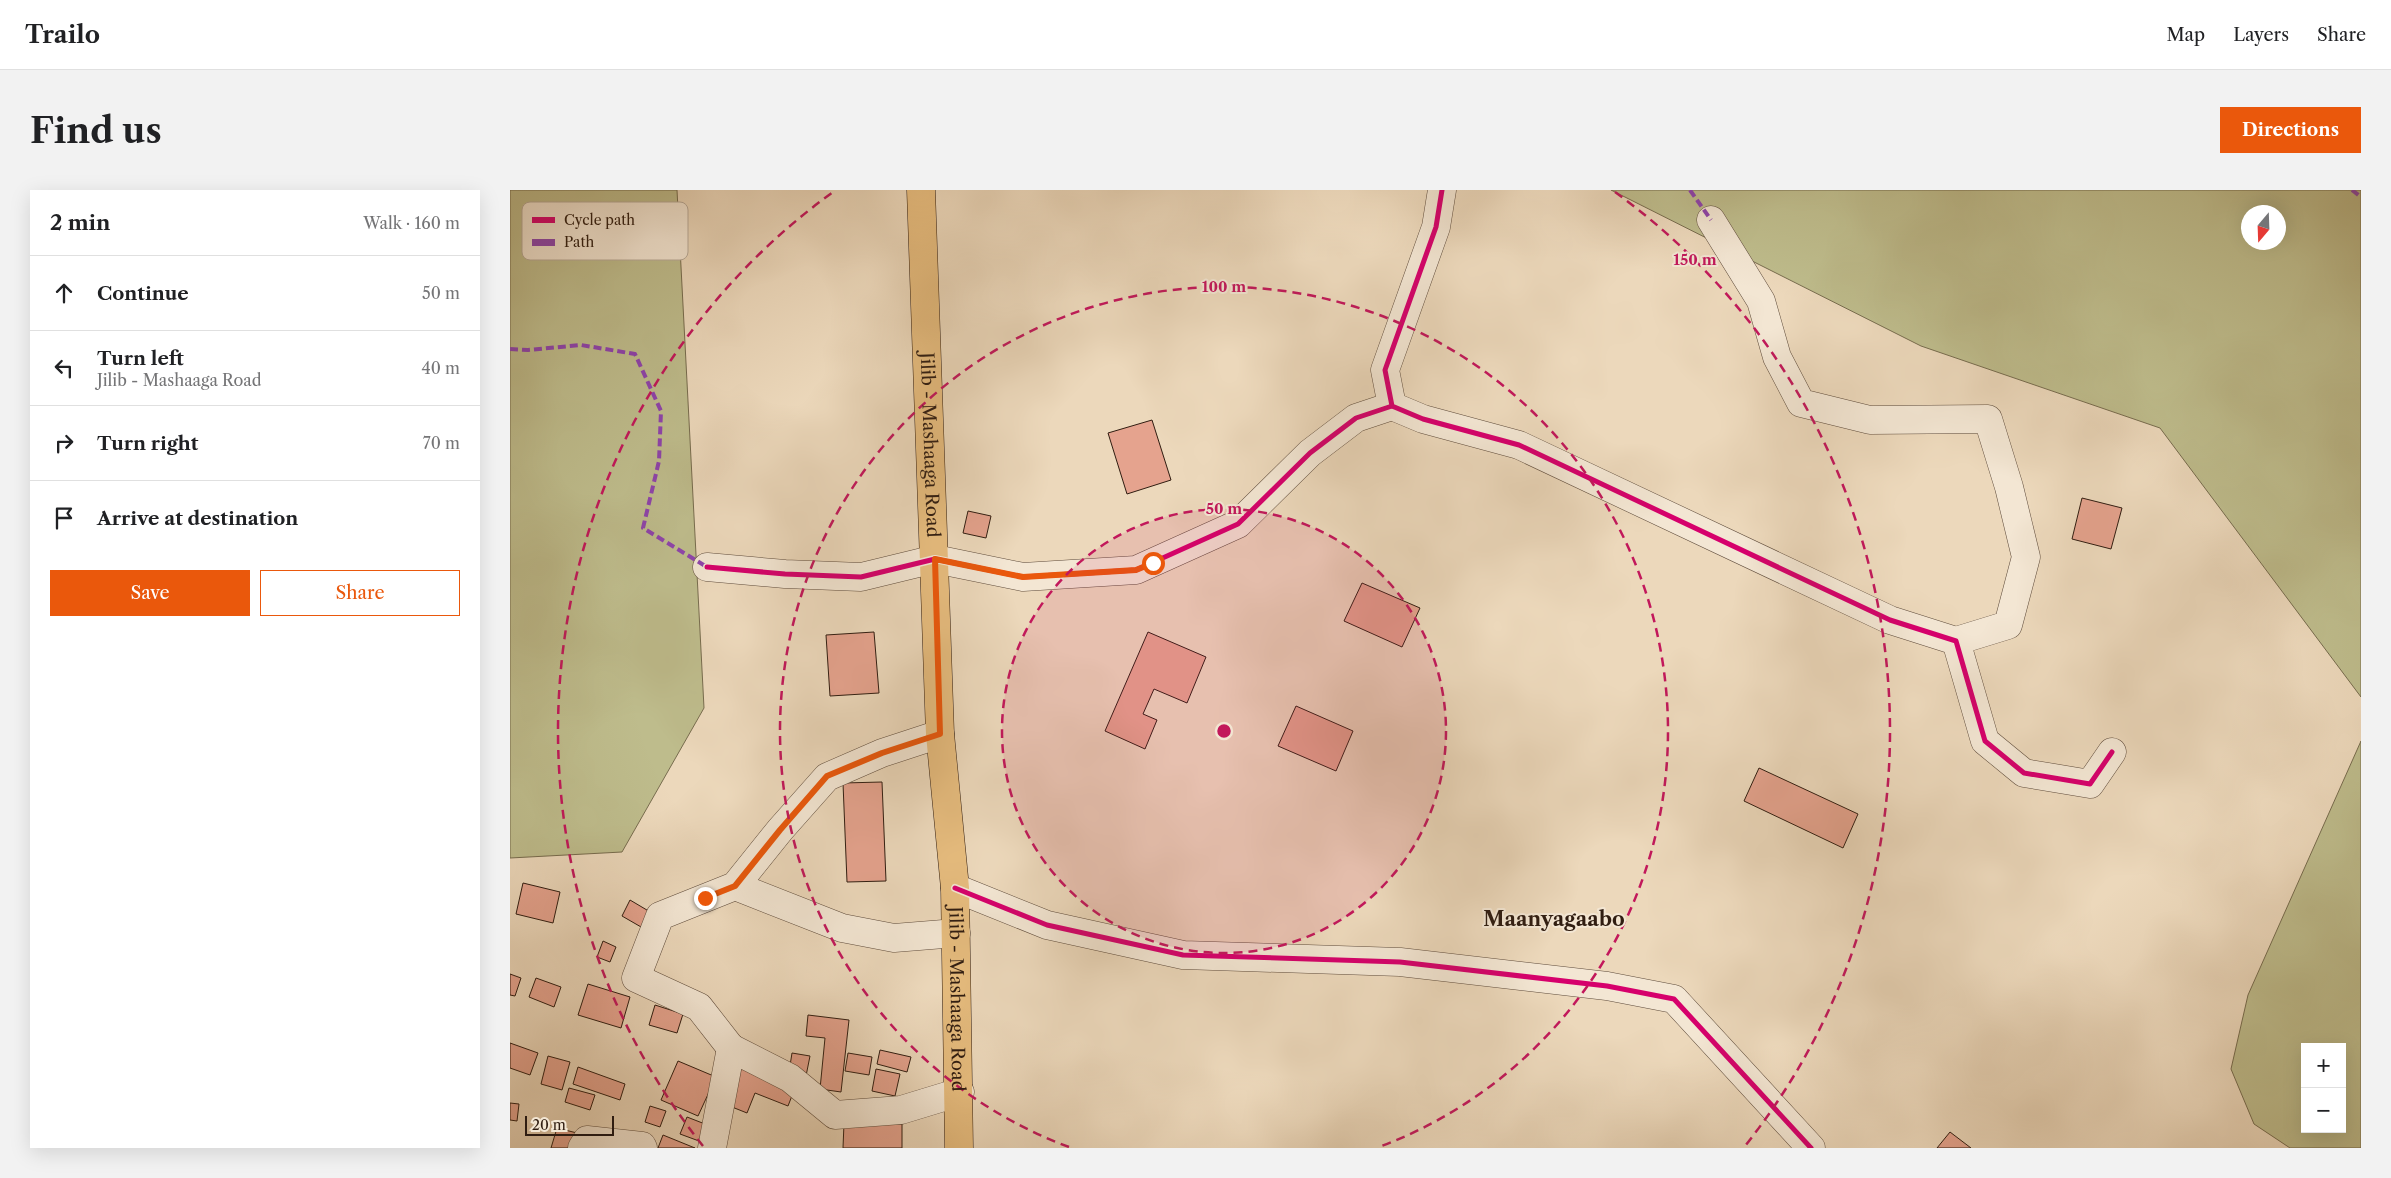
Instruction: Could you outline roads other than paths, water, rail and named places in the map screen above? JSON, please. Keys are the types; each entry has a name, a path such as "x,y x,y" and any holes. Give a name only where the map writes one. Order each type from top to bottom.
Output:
{"main road":[{"name":"Jilib - Mashaaga Road","path":"921,190 940,734 955,888 960,1092 959,1148"}],"street":[{"path":"1392,406 1385,370 1436,226 1442,190"},
{"path":"707,567 785,574 861,577 935,559 1023,577 1136,570 1238,524 1310,453 1356,418 1392,406 1423,419 1519,445 1890,620 1956,641 2008,625 2026,557 2009,487 1988,419 1870,420 1801,403 1777,357 1761,301 1712,220"},
{"path":"1956,641 1985,741 2024,773 2090,784 2112,752"},
{"path":"940,734 882,753 827,776 735,886 660,916 636,978 698,1006 731,1048 790,1078 835,1115 901,1110 960,1092"},
{"path":"735,886 842,928 894,938 956,933"},
{"path":"955,888 1047,925 1183,955 1400,962 1607,986 1674,999 1811,1148"},
{"path":"712,1148 731,1048"},
{"path":"582,1148 587,1140 643,1148"}],"district":[{"name":"Maanyagaabo","path":"1554,919"}]}
